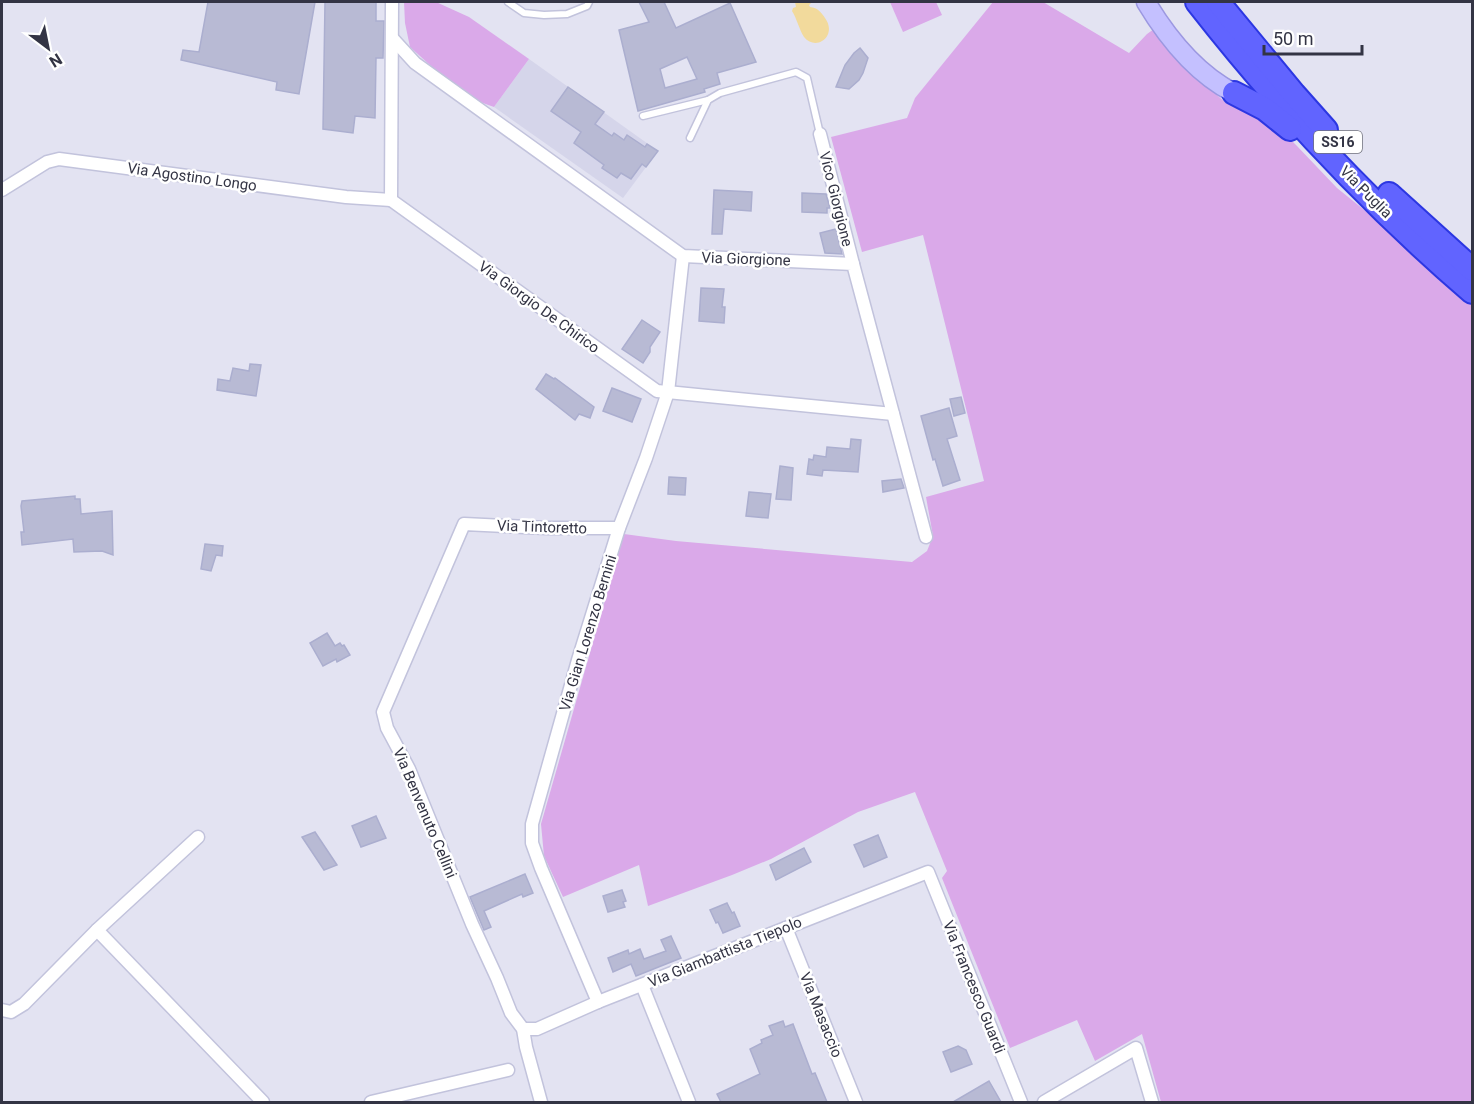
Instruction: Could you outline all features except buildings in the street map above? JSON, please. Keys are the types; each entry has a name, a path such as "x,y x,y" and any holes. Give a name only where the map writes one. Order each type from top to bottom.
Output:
{"highway":[{"name":"Via Puglia","path":"1197,2 1323,149 1433,258 1473,292"},
{"name":"Via Puglia","path":"1218,2 1294,94 1334,138 1388,194 1473,269"},
{"path":"1234,93 1265,109 1283,122 1359,194 1378,204"}],"street":[{"path":"391,200 392,2"},
{"path":"1146,2 1161,25 1194,63 1217,83 1234,93"},
{"name":"Via Giorgione","path":"393,39 415,63 683,256 853,264"},
{"name":"Vico Giorgione","path":"820,134 853,264"},
{"name":"Via Agostino Longo","path":"2,190 47,162 59,159 346,197 391,200"},
{"name":"Via Giorgio De Chirico","path":"391,200 657,391 893,414"},
{"name":"Via Gian Lorenzo Bernini","path":"598,1002 541,868 532,843 532,824 578,660 619,528 668,392 683,256"},
{"path":"853,264 926,537"},
{"name":"Via Tintoretto","path":"464,524 547,528 619,528"},
{"name":"Via Benvenuto Cellini","path":"464,524 383,712 387,728 409,769 511,1013 523,1029 541,1102"},
{"path":"2,1010 11,1012 24,1004 98,930 198,837"},
{"name":"Via Giambattista Tiepolo","path":"523,1029 537,1029 598,1002 928,872"},
{"name":"Via Francesco Guardi","path":"928,872 1021,1102"},
{"name":"Via Masaccio","path":"786,928 856,1102"},
{"path":"98,930 262,1102"},
{"path":"642,985 689,1102"},
{"path":"1044,1102 1136,1048 1152,1102"},
{"path":"371,1102 508,1070"}],"lane":[{"path":"508,2 524,13 544,15 567,14 587,6 589,2"},
{"path":"643,116 708,100 720,93 796,72 807,78 820,134"},
{"path":"690,138 708,100"}],"shaded area":[{"path":"404,2 436,2 469,17 529,59 494,107 480,102 442,76 410,47"},
{"path":"795,2 812,2 810,7 822,14 829,31 824,40 814,43 804,37 792,11 796,7"},
{"path":"890,2 936,2 942,15 903,32"},
{"path":"993,2 1043,2 1129,53 1154,29 1184,66 1226,103 1270,119 1337,188 1472,305 1472,1102 1161,1102 1142,1034 1095,1061 1077,1020 1010,1048 942,878 947,871 915,792 858,812 771,859 648,906 639,865 563,897 544,856 541,824 624,534 676,541 912,562 927,551 933,536 926,497 984,481 923,235 862,252 831,137 907,118 915,98"},
{"path":"529,59 658,151 623,198 494,107"}]}
